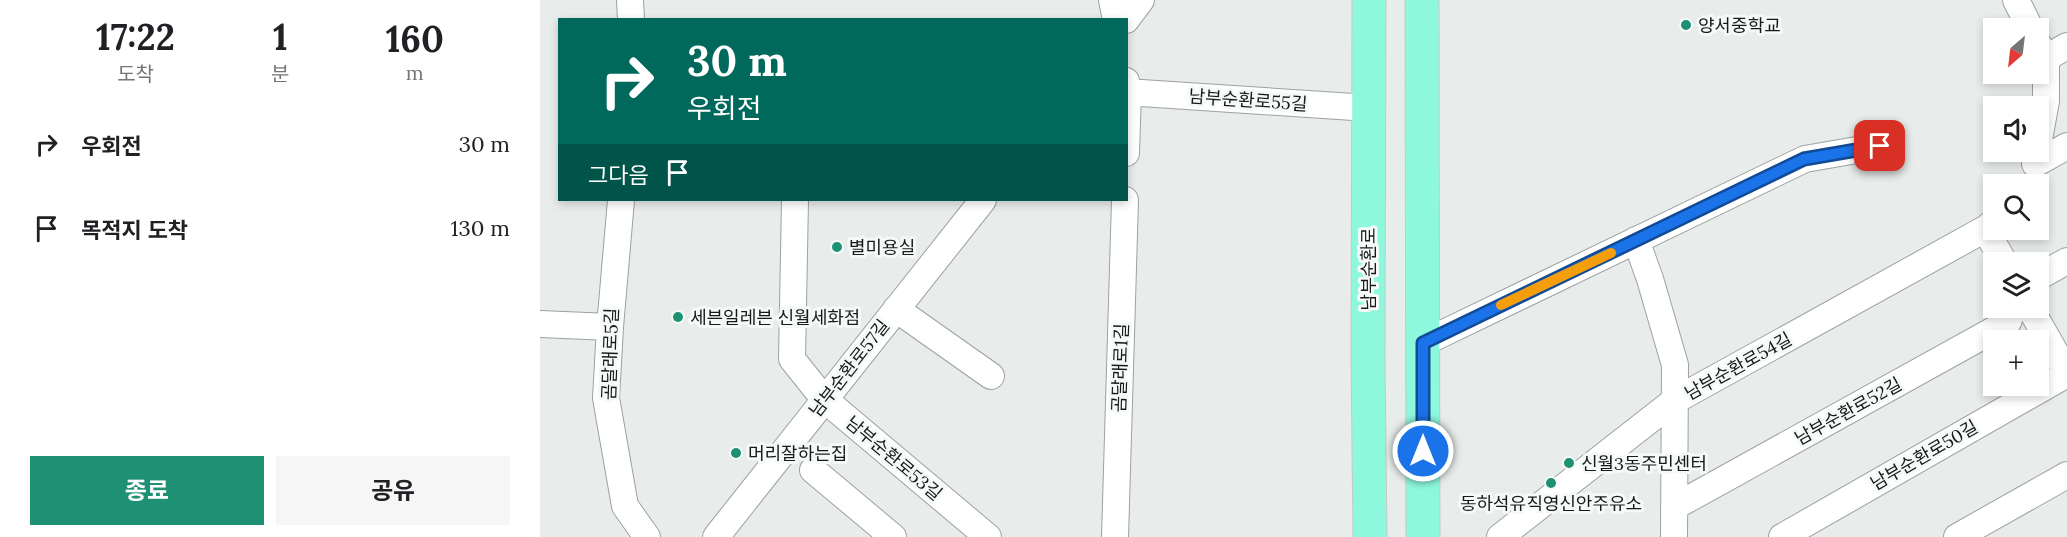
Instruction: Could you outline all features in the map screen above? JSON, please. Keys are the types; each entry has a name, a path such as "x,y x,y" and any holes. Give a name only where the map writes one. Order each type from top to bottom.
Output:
{"main road":[{"name":"남부순환로","path":"1369,0 1370,537"},
{"path":"1422,0 1423,537"}],"street":[{"path":"630,0 631,18"},
{"path":"1112,0 1116,18"},
{"path":"1128,18 1141,0"},
{"path":"2016,0 2025,18"},
{"path":"2046,96 2050,50"},
{"name":"남부순환로55길","path":"1128,88 1369,108"},
{"path":"1423,343 1804,159 1880,146"},
{"path":"2049,154 2067,146"},
{"name":"곰달래로5길","path":"621,201 606,398 625,506 647,537"},
{"name":"남부순환로53길","path":"795,201 792,359 824,399 988,537"},
{"name":"남부순환로57길","path":"716,537 982,201"},
{"name":"곰달래로1길","path":"1115,537 1125,201"},
{"name":"남부순환로54길","path":"1500,537 1674,401 1983,228"},
{"path":"1636,240 1675,365 1674,537"},
{"path":"2049,271 2067,261"},
{"path":"896,309 992,376"},
{"name":"남부순환로52길","path":"1674,507 2008,322 2009,318"},
{"path":"2036,318 2067,373"},
{"path":"540,324 610,327"},
{"name":"남부순환로50길","path":"1782,537 2067,373"},
{"path":"813,470 893,537"},
{"path":"1957,537 2067,475"}],"slow traffic":[{"path":"1501,305 1611,253"}],"place":[{"name":"양서중학교","path":"1686,25"},
{"name":"별미용실","path":"837,247"},
{"name":"세븐일레븐 신월세화점","path":"678,317"},
{"name":"머리잘하는집","path":"736,453"},
{"name":"신월3동주민센터","path":"1569,463"},
{"name":"동하석유직영신안주유소","path":"1551,483"}],"route":[{"path":"1423,451 1423,343 1804,159 1880,146"}]}
